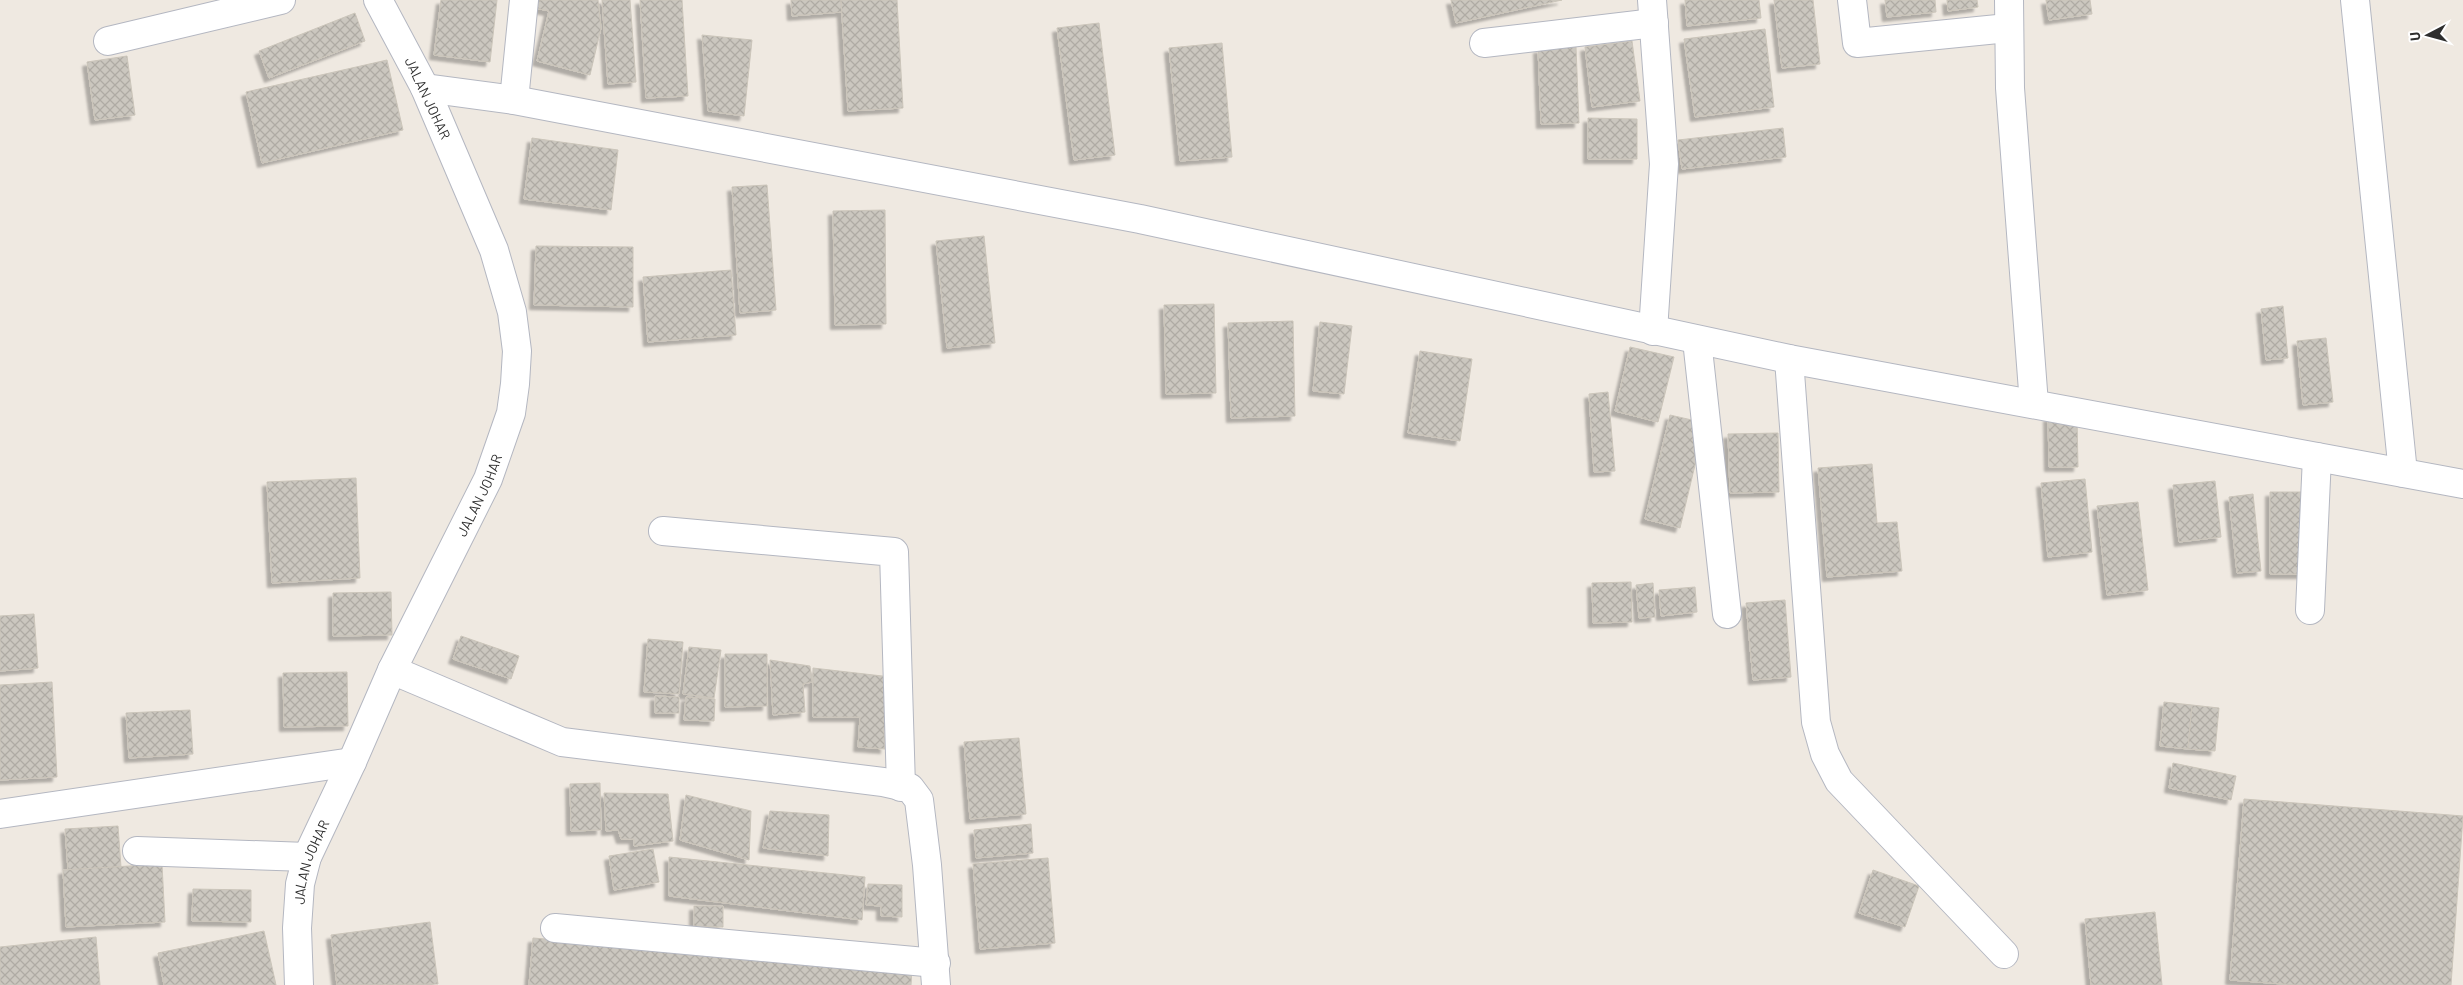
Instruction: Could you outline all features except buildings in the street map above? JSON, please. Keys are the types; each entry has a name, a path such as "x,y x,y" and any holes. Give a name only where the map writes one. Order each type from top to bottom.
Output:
{"street":[{"path":"108,41 281,0"},
{"name":"JALAN JOHAR","path":"299,985 297,928 300,884 307,856 352,762 392,670 488,479 511,413 515,384 517,351 512,312 494,250 425,88 378,0"},
{"path":"514,100 524,0"},
{"path":"1852,0 1858,43 2008,28"},
{"path":"2008,0 2021,248 2034,404"},
{"path":"2355,0 2403,473"},
{"path":"1484,43 1653,11 1664,164 1652,331"},
{"path":"425,88 514,100 1140,219 1652,331 1789,359 2463,484"},
{"path":"1697,340 1727,614"},
{"path":"1789,359 1816,722 1825,754 1839,781 2004,954"},
{"path":"2310,610 2317,457"},
{"path":"663,531 894,552 901,786"},
{"path":"392,670 562,742 883,782 910,788 919,800 936,974 555,928"},
{"path":"0,814 352,762"},
{"path":"136,851 307,856"}]}
